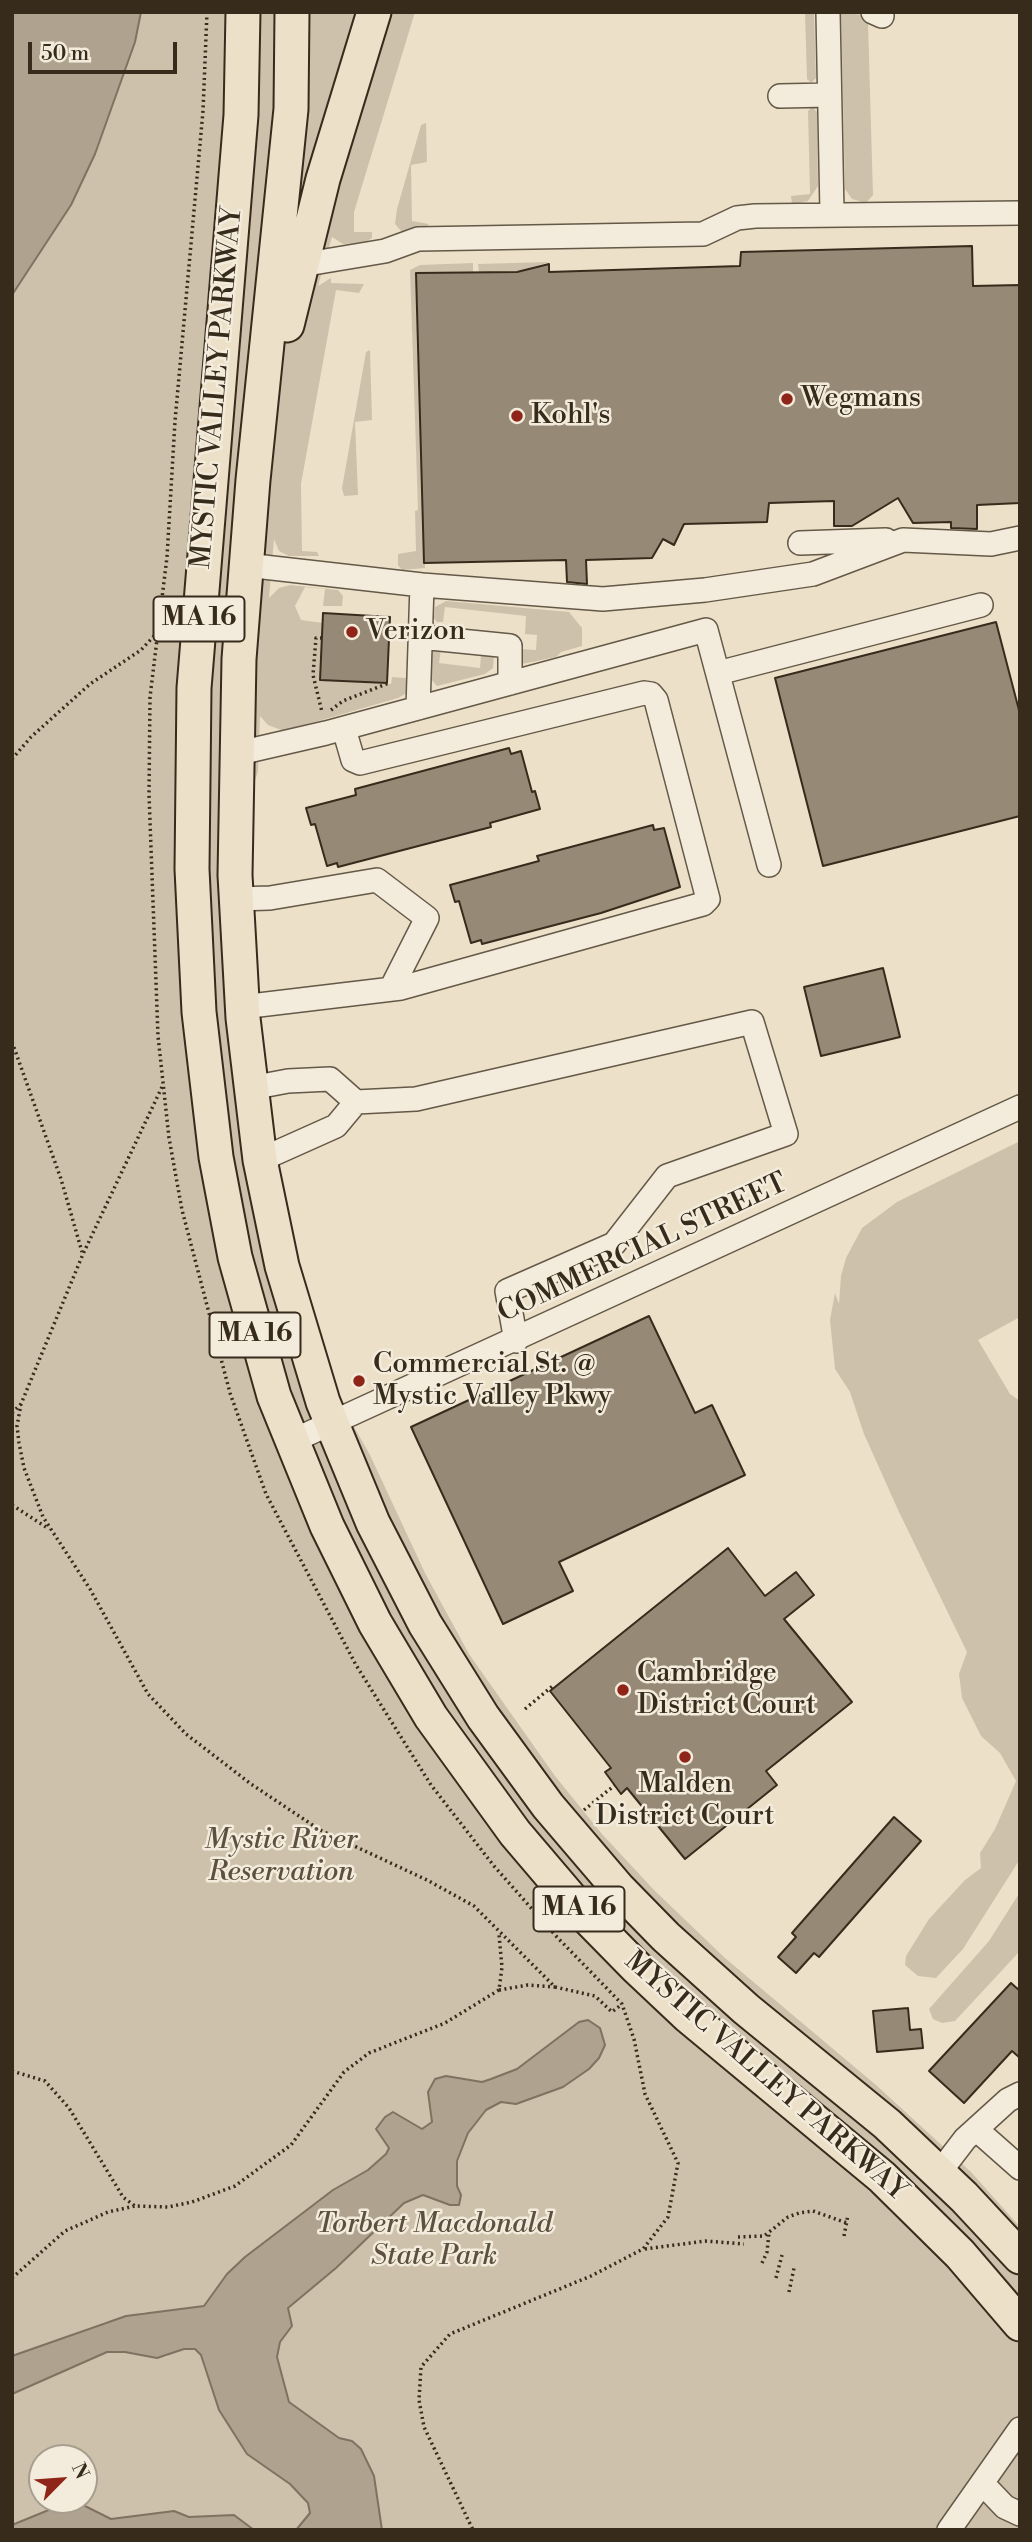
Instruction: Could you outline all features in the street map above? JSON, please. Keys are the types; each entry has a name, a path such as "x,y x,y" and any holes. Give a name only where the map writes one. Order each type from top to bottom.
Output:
{"highway":[{"name":"MYSTIC VALLEY PARKWAY","path":"243,12 241,115 194,688 193,905 202,1049 220,1180 253,1327 290,1442 347,1568 404,1674 472,1776 537,1860 609,1940 688,2016 827,2130 908,2202 968,2263 1020,2324"},
{"name":"MYSTIC VALLEY PARKWAY","path":"292,12 289,267 257,447 246,565 235,754 236,899 242,1007 260,1160 282,1266 331,1423 381,1540 443,1656 483,1717 548,1806 618,1888 692,1961 887,2124 939,2173 1020,2257"},
{"path":"289,267 323,179 374,12"}],"street":[{"path":"828,12 832,213"},
{"path":"780,96 829,95"},
{"path":"289,267 379,252 418,239 703,234 737,218 832,213 1020,213"},
{"path":"800,543 903,540 991,544 1020,538"},
{"path":"246,565 422,585 603,598 705,590 813,574 903,540"},
{"path":"418,708 422,585"},
{"path":"718,674 981,605"},
{"path":"235,754 344,729 706,630 769,865"},
{"path":"420,637 510,646 510,683"},
{"path":"242,1007 391,989 703,904 708,900 709,893 656,700 651,694 643,693 360,763 353,760 344,729"},
{"path":"236,899 270,898 377,880 427,918 391,989"},
{"path":"250,1088 330,1079 356,1102 416,1098 752,1022 786,1133 667,1176 614,1244 507,1291 516,1341"},
{"path":"260,1160 336,1126 356,1102"},
{"name":"COMMERCIAL STREET","path":"290,1442 516,1341 1020,1107"},
{"path":"939,2173 965,2139 1008,2100 1020,2094"},
{"path":"977,2130 1020,2168"},
{"path":"949,2530 1020,2429"},
{"path":"982,2483 1005,2507 1020,2514"}],"path":[{"path":"12,759 31,737 90,684 141,650 157,633"},
{"path":"322,638 316,638 313,675 324,716 343,701 389,684"},
{"path":"12,1042 61,1179 83,1254"},
{"path":"163,1085 83,1254 21,1404 17,1426 24,1468 51,1531 90,1589 148,1694 186,1734 251,1784 320,1830 427,1880 474,1906 555,1987"},
{"path":"12,1413 21,1404"},
{"path":"12,1505 51,1531"},
{"path":"525,1709 554,1685"},
{"path":"583,1811 615,1785"},
{"path":"499,1933 502,1967 499,1990"},
{"path":"12,2278 65,2231 108,2211 135,2206 168,2207 192,2202 235,2186 290,2145 344,2072 369,2053 445,2023 499,1990 528,1985 555,1987 595,1996 612,2012 622,2004 634,2039 645,2094 678,2163 668,2217 643,2249"},
{"path":"12,2071 45,2081 69,2108 123,2197 135,2206"},
{"path":"738,2237 752,2238 769,2233 788,2217 813,2211 847,2223"},
{"path":"844,2236 848,2215"},
{"path":"762,2263 767,2252 769,2233"},
{"path":"473,2530 424,2427 419,2400 421,2367 450,2334 591,2276 643,2249 705,2241 744,2244"},
{"path":"776,2278 782,2255"},
{"path":"789,2292 794,2268"}],"green space":[{"name":"Mystic River Reservation","path":"141,12 415,12 354,212 354,232 372,232 372,238 364,243 343,244 332,237 318,286 331,278 331,283 364,284 359,293 336,290 301,484 302,551 317,552 319,556 289,556 279,551 274,539 269,598 279,588 290,585 338,590 343,596 342,606 323,606 325,589 305,587 295,606 301,620 323,623 320,680 391,684 392,677 406,678 408,686 405,694 398,698 284,731 268,725 260,716 258,772 245,808 248,912 282,1214 331,1386 370,1455 425,1573 469,1654 555,1776 602,1834 654,1890 725,1958 876,2085 971,2172 1020,2227 1020,2530 254,2530 233,2515 189,2517 174,2511 111,2519 98,2512 98,2444 28,2444 28,2514 39,2514 12,2525 12,2394 107,2352 125,2352 157,2358 168,2356 145,2312 105,2322 12,2356 12,295 71,205 95,154 135,42"},
{"path":"805,12 814,12 816,78 811,83 807,79"},
{"path":"841,12 862,15 868,23 873,195 866,203 852,199 845,189"},
{"path":"812,107 817,112 818,186 808,201 792,204 791,196 810,194 808,111"},
{"path":"426,123 427,162 411,165 412,221 429,224 425,229 402,232 395,224 397,209 421,125"},
{"path":"549,262 517,272 479,272 478,264"},
{"path":"473,263 473,272 416,273 425,568 402,570 398,565 398,554 416,551 415,511 418,510 410,270 420,265"},
{"path":"370,350 372,420 355,422 358,495 344,496 342,488 366,352"},
{"path":"446,601 569,612 582,628 582,646 561,652 556,657 522,664 521,649 536,650 537,635 525,634 526,616 445,607 443,622 437,622 434,618 435,607"},
{"path":"433,647 441,649 439,663 480,668 481,654 494,656 493,668 485,674 437,686 430,678"},
{"path":"1020,1141 1020,1317 978,1340 1010,1394 1020,1401 1020,1859 963,1949 936,1978 918,1976 905,1965 906,1956 929,1919 965,1880 981,1868 980,1853 995,1829 1016,1781 1000,1753 981,1736 962,1698 959,1674 967,1652 899,1512 864,1434 850,1392 835,1369 830,1320 835,1293 839,1304 841,1276 846,1258 862,1228 897,1202"},
{"path":"1020,1892 1020,1951 955,2021 942,2023 933,2019 929,2009 989,1941"}],"shaded area":[{"path":"12,12 141,12 135,42 95,154 71,205 12,295"},
{"path":"588,2020 600,2028 605,2045 599,2058 589,2069 563,2087 516,2104 501,2102 486,2110 468,2133 457,2161 457,2186 461,2195 459,2205 450,2205 423,2195 404,2203 336,2268 288,2308 292,2326 280,2342 277,2357 289,2402 339,2438 352,2441 361,2449 374,2476 382,2530 296,2530 310,2513 308,2503 290,2484 247,2454 219,2410 201,2355 195,2349 184,2349 157,2358 125,2352 107,2352 12,2394 12,2356 126,2316 204,2306 227,2274 245,2257 333,2190 368,2170 386,2154 389,2148 376,2129 385,2117 393,2112 422,2129 432,2122 428,2092 435,2079 446,2076 482,2082 517,2069 579,2022"},
{"path":"174,2511 189,2517 234,2515 254,2530 12,2530 12,2525 39,2514 98,2512 111,2519"}],"building":[{"path":"972,246 973,286 1020,285 1020,503 977,505 977,529 951,528 951,522 913,523 898,498 852,526 834,526 834,501 769,503 767,522 684,524 674,545 663,539 652,558 586,560 587,584 567,582 566,560 424,563 416,273 517,272 549,264 549,272 740,266 741,252"},
{"path":"323,613 390,617 387,683 320,680"},
{"path":"996,622 1020,714 1020,816 823,866 775,678"},
{"path":"509,748 511,754 521,751 532,792 535,791 540,809 490,823 491,827 338,867 337,863 327,866 315,824 311,825 306,808 356,795 355,789"},
{"path":"653,825 654,830 664,828 680,887 601,913 482,944 481,940 471,943 459,901 455,902 450,885 539,861 537,856"},
{"path":"883,968 900,1037 821,1056 804,987"},
{"path":"649,1316 695,1413 712,1405 745,1475 559,1562 573,1591 503,1624 411,1427"},
{"path":"728,1548 765,1596 796,1572 814,1595 784,1619 852,1702 766,1771 777,1785 685,1859 627,1788 621,1794 605,1772 611,1768 550,1691"},
{"path":"894,1817 921,1841 819,1957 814,1953 796,1973 778,1957 796,1937 792,1933"},
{"path":"1011,1983 1020,1991 1020,2058 1012,2051 964,2103 929,2071"},
{"path":"908,2008 910,2030 921,2029 923,2048 877,2052 873,2011"}],"place":[{"name":"Wegmans","path":"787,399"},
{"name":"Kohl's","path":"517,416"},
{"name":"Verizon","path":"352,632"},
{"name":"Commercial St. @ Mystic Valley Pkwy","path":"359,1381"},
{"name":"Cambridge District Court","path":"623,1690"},
{"name":"Malden District Court","path":"685,1757"}],"park label":[{"name":"Torbert Macdonald State Park","path":"434,2241"}]}
